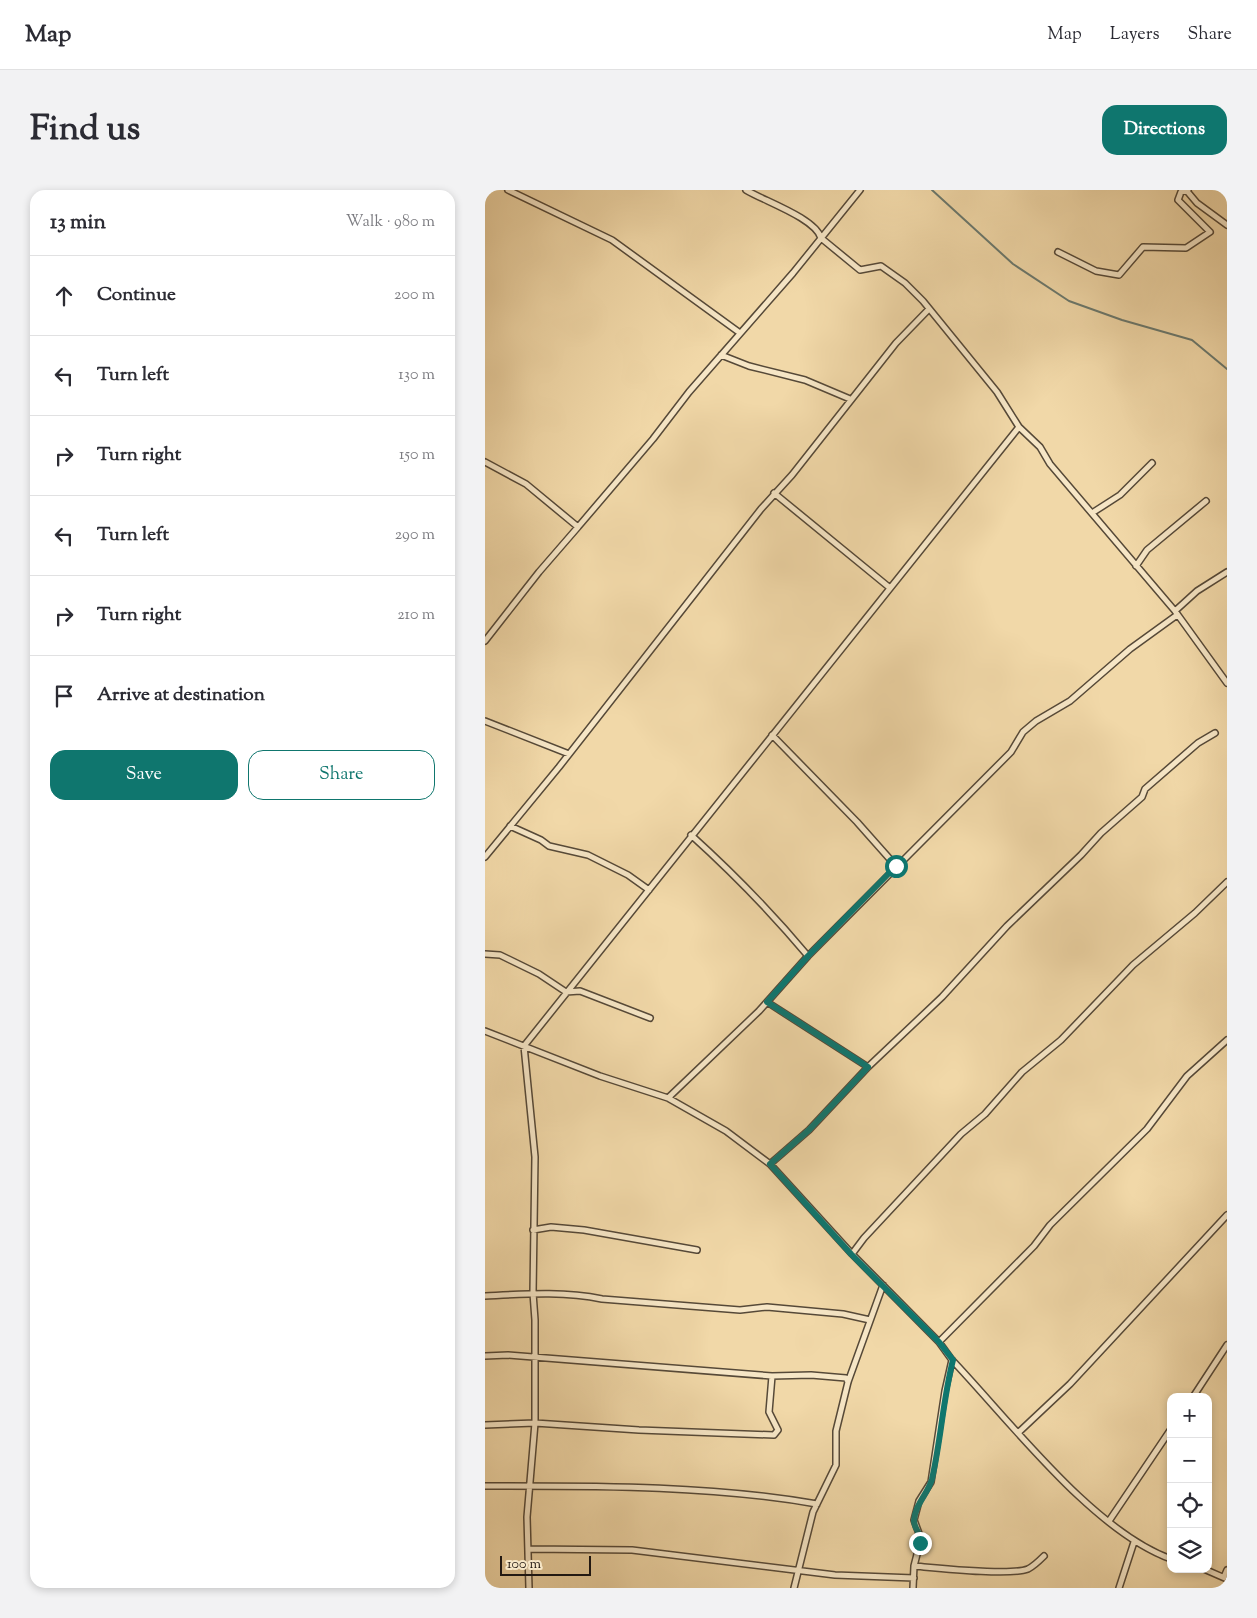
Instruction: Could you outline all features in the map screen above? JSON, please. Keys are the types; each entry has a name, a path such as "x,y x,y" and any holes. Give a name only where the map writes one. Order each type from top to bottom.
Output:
{"street":[{"path":"508,190 612,240 740,333"},
{"path":"746,190 801,219 820,233 821,238 860,270 877,265 888,270 915,292 997,392 1019,427 1040,447 1050,464 1176,613 1227,683"},
{"path":"485,642 533,579 721,355 778,291 860,190"},
{"path":"1058,252 1096,271 1119,275 1143,247 1186,248 1210,232 1177,200 1181,192 1187,190 1197,203 1227,225"},
{"path":"485,858 774,493 792,475 895,343 929,309"},
{"path":"721,355 749,366 805,380 851,399"},
{"path":"529,1588 527,1517 535,1423 533,1230 535,1157 524,1046 952,508 1019,427"},
{"path":"485,462 526,484 578,527"},
{"path":"1092,513 1120,495 1152,463"},
{"path":"774,493 890,588"},
{"path":"1136,566 1147,550 1206,500"},
{"path":"668,1098 767,1002 808,956 1011,752 1023,732 1036,721 1085,690 1131,649 1176,613 1197,591 1227,572"},
{"path":"485,721 569,754"},
{"path":"770,1164 809,1130 868,1067 943,997 1007,926 1081,855 1101,833 1142,797 1145,789 1198,743 1215,733"},
{"path":"771,735 857,822 896,866"},
{"path":"510,826 541,840 549,846 588,855 628,875 649,890"},
{"path":"691,836 732,872 777,918 808,956"},
{"path":"851,1254 961,1134 985,1114 1022,1072 1061,1040 1133,965 1195,913 1227,882"},
{"path":"485,954 500,955 539,974 566,992 580,991 650,1018"},
{"path":"767,1002 868,1067"},
{"path":"485,1031 600,1076 668,1098 707,1118 770,1164 851,1254 939,1342 953,1360 1052,1468 1134,1542 1167,1557"},
{"path":"939,1342 1034,1246 1050,1225 1147,1129 1187,1076 1227,1040"},
{"path":"1019,1432 1070,1384 1227,1215"},
{"path":"533,1230 551,1227 584,1230 697,1250"},
{"path":"794,1588 817,1504 836,1465 836,1431 848,1382 883,1285"},
{"path":"485,1296 533,1293 581,1294 602,1299 740,1310 775,1308 843,1314 870,1320"},
{"path":"1196,1393 1227,1346"},
{"path":"485,1356 508,1355 772,1376 811,1375 846,1378 848,1382"},
{"path":"913,1588 914,1566 921,1539 914,1520 919,1501 931,1482 945,1391 953,1360"},
{"path":"485,1424 535,1423 773,1435 779,1430 769,1412 772,1376"},
{"path":"1109,1521 1167,1435"},
{"path":"485,1486 695,1491 786,1499 817,1504"},
{"path":"1119,1588 1134,1542"},
{"path":"528,1549 632,1550 799,1569 835,1575 913,1578"},
{"path":"914,1566 969,1571 1017,1571 1028,1569 1044,1556"},
{"path":"1212,1572 1225,1578 1227,1570"}],"waterway":[{"path":"932,190 1013,264 1069,301 1122,320 1192,340 1227,369"}],"route":[{"path":"896,866 808,956 767,1002 868,1067 809,1130 770,1164 851,1254 939,1342 953,1360 945,1391 931,1482 919,1501 914,1520 921,1539 920,1543"}]}
